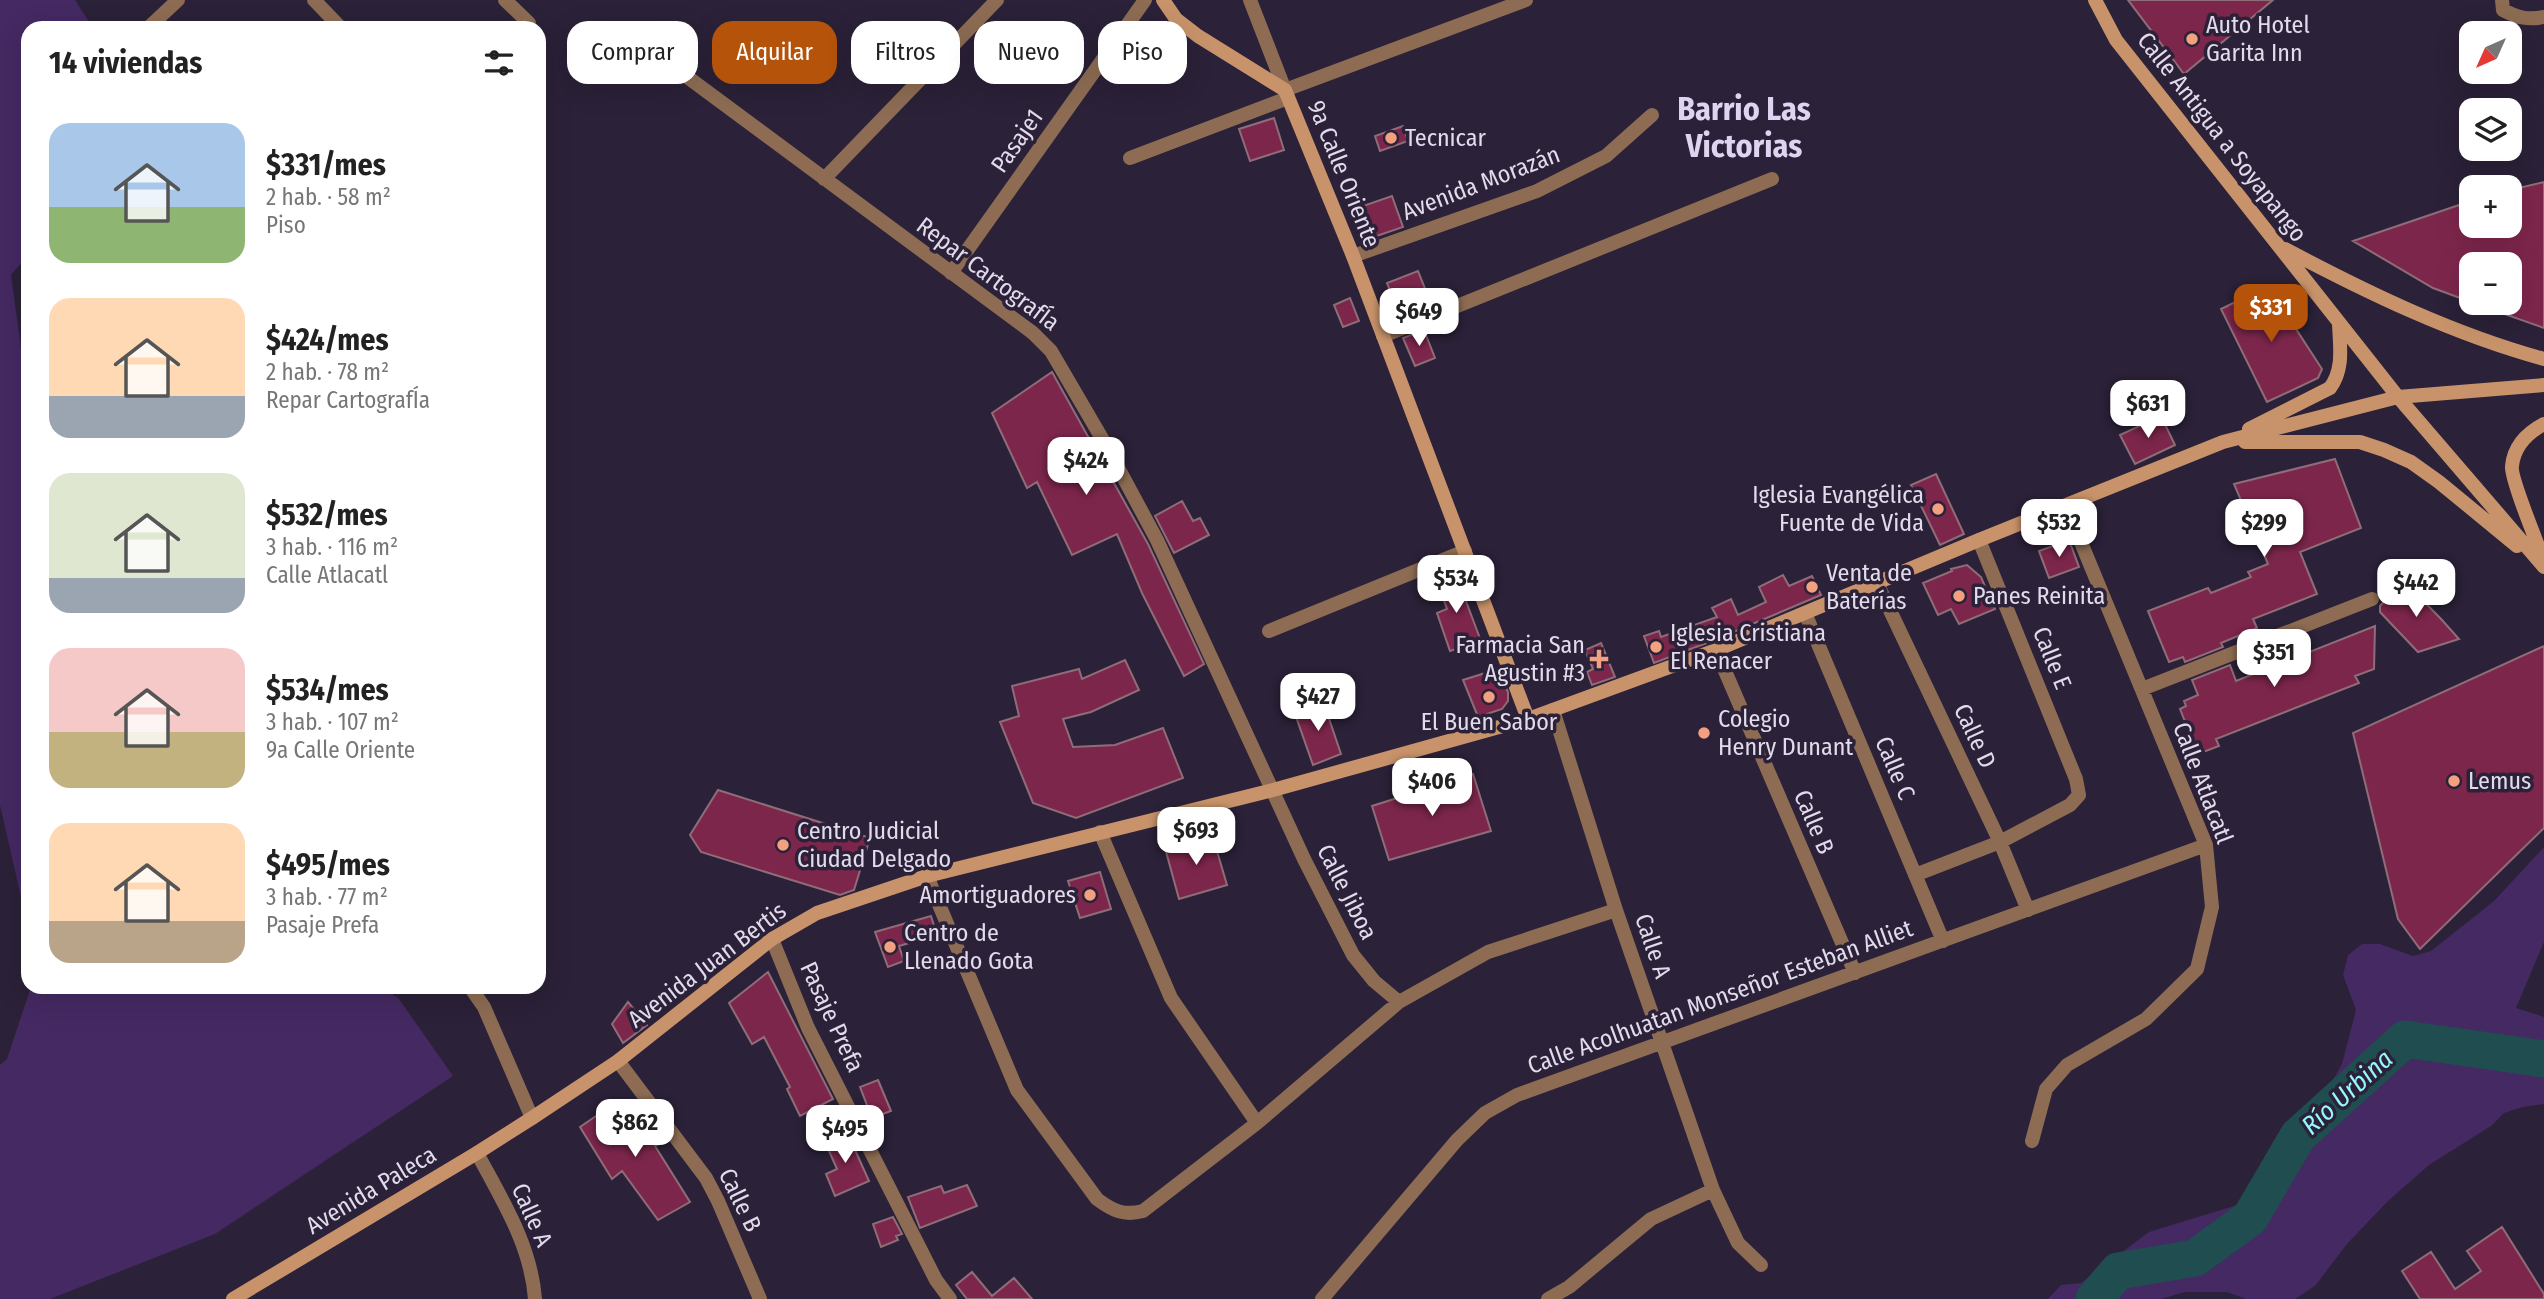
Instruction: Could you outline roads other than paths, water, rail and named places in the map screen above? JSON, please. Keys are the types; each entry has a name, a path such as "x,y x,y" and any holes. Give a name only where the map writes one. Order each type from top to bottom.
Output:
{"main road":[{"path":"1163,0 1176,19 1198,36 1287,94"},
{"name":"Calle Antigua a Soyapango","path":"2095,0 2116,40 2339,324 2544,568"},
{"name":"9a Calle Oriente","path":"1287,94 1353,256 1528,719"},
{"path":"2281,247 2364,291 2451,328 2544,359"},
{"path":"2223,442 2330,388 2340,368 2339,324"},
{"name":"Avenida Juan Bertis","path":"531,1118 618,1061 772,939 817,913 927,876 1273,790 1528,719 1716,650 2223,442 2398,397 2544,385"},
{"path":"2544,424 2531,430 2517,446 2511,469 2544,561"},
{"path":"2223,442 2360,442 2384,450 2411,462 2439,482 2544,568"},
{"name":"Avenida Paleca","path":"233,1299 531,1118"}],"street":[{"path":"156,21 178,0"},
{"path":"314,0 334,21"},
{"path":"505,0 527,21"},
{"path":"824,178 997,0"},
{"name":"Pasaje1","path":"951,273 1145,0"},
{"name":"9a Calle Oriente","path":"1251,0 1287,94"},
{"path":"1130,158 1526,0"},
{"path":"2503,5 2516,18 2544,17"},
{"name":"Repar CartografÍa","path":"697,84 1032,333 1051,351 1157,540 1273,790"},
{"name":"Avenida Morazán","path":"1353,256 1537,191 1606,156 1652,115"},
{"path":"1383,336 1772,179"},
{"name":"Calle Atlacatl","path":"2032,1141 2046,1089 2067,1065 2146,1019 2197,969 2212,907 2206,845 2066,506"},
{"name":"Calle E","path":"1979,540 2076,779 2079,795 2070,805 2000,842"},
{"path":"1269,631 1465,551"},
{"name":"Calle D","path":"1877,583 2000,842 2028,910"},
{"path":"2142,689 2372,600"},
{"name":"Calle C","path":"1805,613 1943,941"},
{"name":"Calle B","path":"1716,650 1855,973"},
{"name":"Calle A","path":"1553,710 1616,910 1713,1190 1738,1243 1761,1265"},
{"name":"Calle Jiboa","path":"1273,790 1304,859 1353,955 1374,981 1399,1002"},
{"path":"1100,832 1171,998 1257,1123"},
{"path":"1915,875 2000,842"},
{"name":"Calle Acolhuatan Monseñor Esteban Alliet","path":"1322,1299 1457,1140 1485,1114 1517,1095 2206,845"},
{"path":"927,876 1017,1090 1097,1199 1110,1209 1128,1215 1143,1211 1257,1123 1399,1002 1488,952 1616,910"},
{"name":"Pasaje Prefa","path":"772,939 808,1028 936,1280 950,1299"},
{"path":"475,994 484,1007 531,1118"},
{"name":"Calle B","path":"618,1061 706,1178 760,1299"},
{"name":"Calle A","path":"477,1153 516,1225 534,1278 535,1299"},
{"path":"1548,1299 1569,1287 1651,1219 1713,1190"}],"waterway":[{"name":"Río Urbina","path":"2094,1299 2118,1271 2195,1258 2250,1218 2298,1136 2405,1039 2544,1059"}],"place":[{"name":"Auto Hotel Garita Inn","path":"2192,39"},
{"name":"Tecnicar","path":"1391,138"},
{"name":"Iglesia Evangélica Fuente de Vida","path":"1938,509"},
{"name":"Venta de Baterías","path":"1812,587"},
{"name":"Panes Reinita","path":"1959,596"},
{"name":"Iglesia Cristiana El Renacer","path":"1656,647"},
{"name":"Farmacia San Agustin #3","path":"1599,659"},
{"name":"El Buen Sabor","path":"1489,697"},
{"name":"Colegio Henry Dunant","path":"1704,733"},
{"name":"Lemus","path":"2454,781"},
{"name":"Centro Judicial Ciudad Delgado","path":"783,845"},
{"name":"Amortiguadores","path":"1090,895"},
{"name":"Centro de Llenado Gota","path":"890,947"}],"district":[{"name":"Barrio Las Victorias","path":"1744,128"}]}
